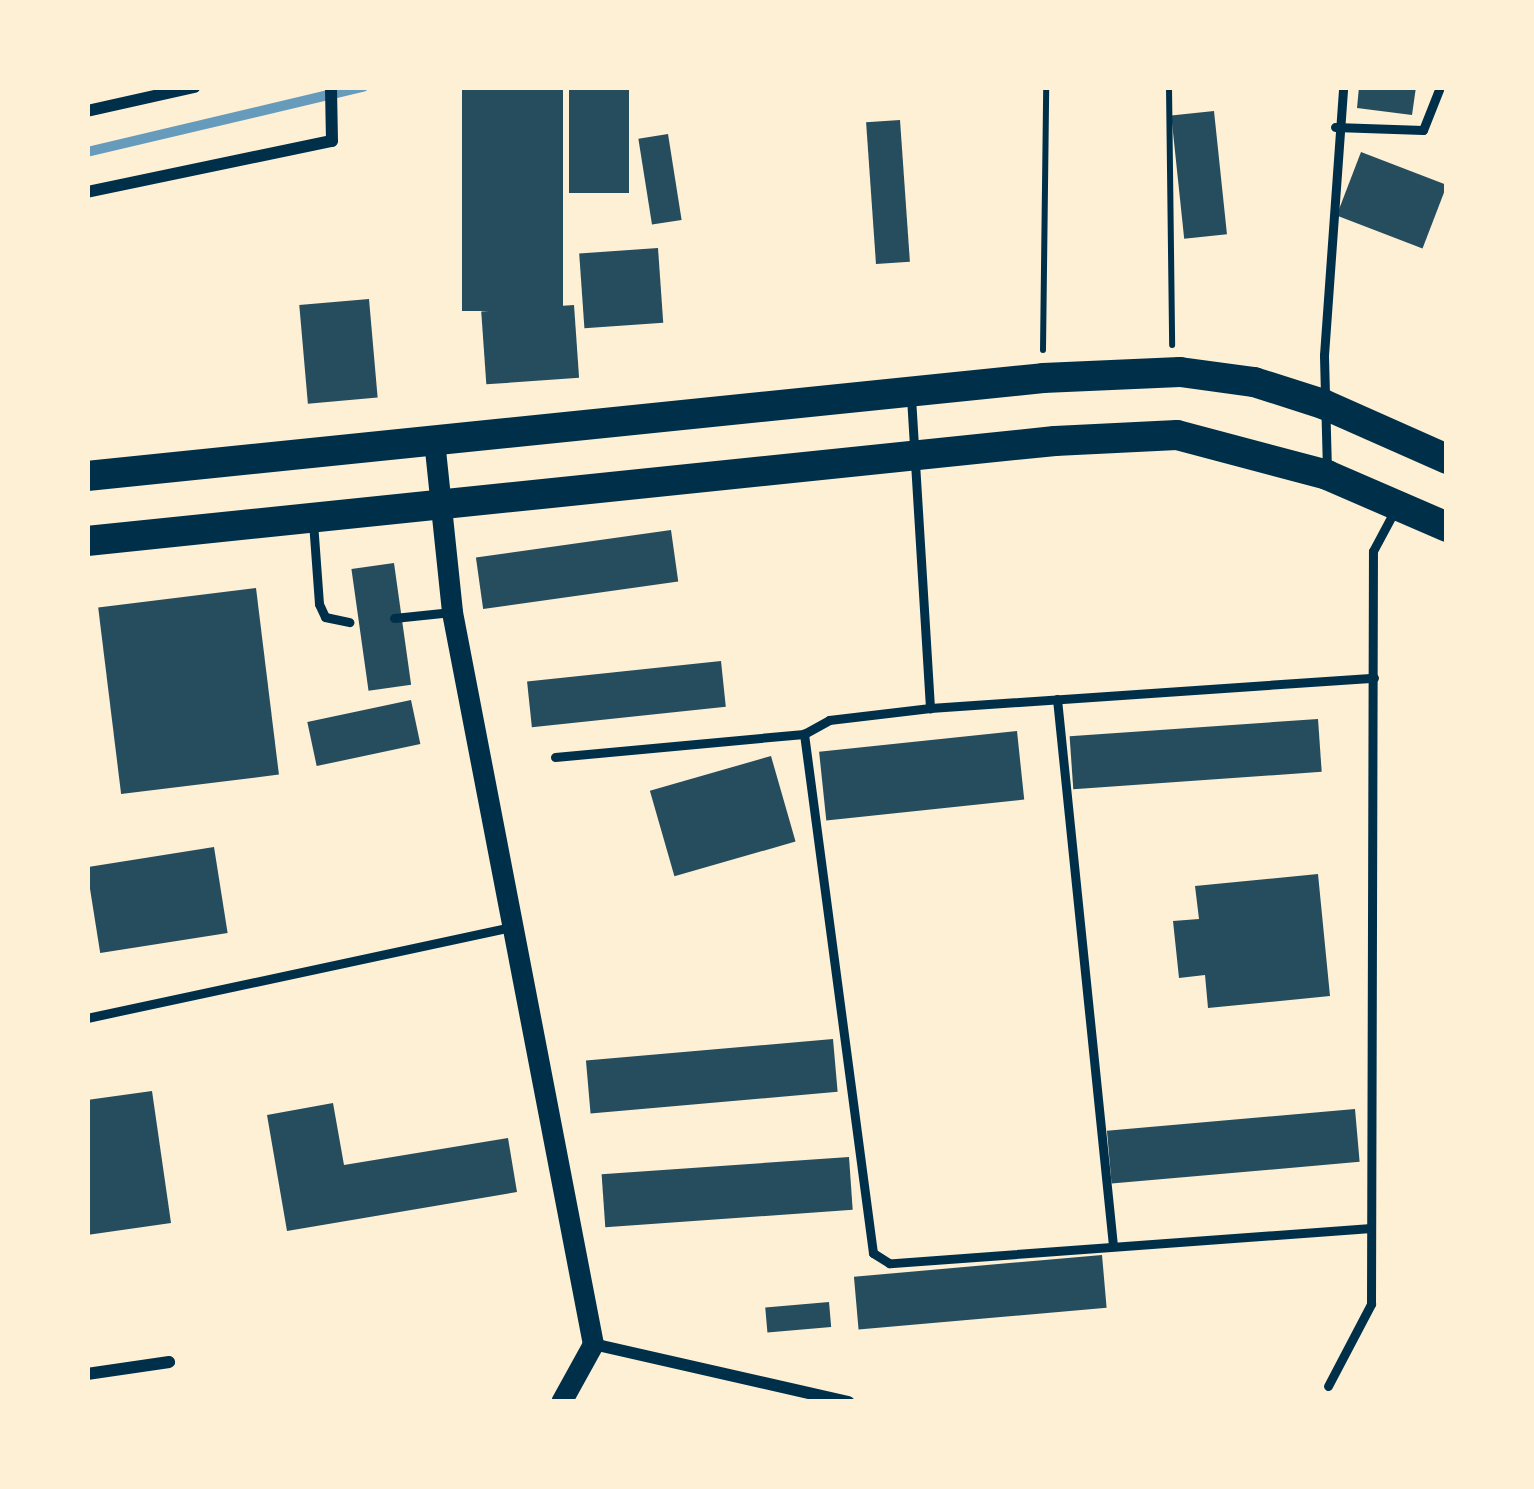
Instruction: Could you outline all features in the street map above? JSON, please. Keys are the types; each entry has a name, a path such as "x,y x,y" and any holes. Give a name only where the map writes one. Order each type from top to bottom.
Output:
{"main road":[{"path":"87,476 1043,378 1172,373 1254,382 1323,404 1447,459"},
{"path":"87,542 915,455 1178,435 1327,476 1447,527"}],"street":[{"path":"87,112 194,87"},
{"path":"87,192 322,145 336,134 331,87"},
{"path":"434,440 452,612 593,1345 561,1402"},
{"path":"593,1345 849,1402"},
{"path":"87,1374 169,1362"}],"lane":[{"path":"1327,476 1323,404 1335,127 1343,87"},
{"path":"1335,127 1423,130 1440,87"},
{"path":"910,391 930,708"},
{"path":"1328,1386 1371,1304 1373,551 1397,504"},
{"path":"312,518 319,604 325,616 349,622"},
{"path":"394,618 452,612"},
{"path":"554,757 804,734 830,720 930,708 1374,678"},
{"path":"1057,699 1113,1246"},
{"path":"804,734 873,1253 889,1263 1371,1228"},
{"path":"87,1018 512,927"}],"path":[{"path":"1043,378 1046,87"},
{"path":"1168,87 1172,373"}],"building":[{"path":"462,87 563,87 563,311 462,311"},
{"path":"569,87 629,87 629,193 569,193"},
{"path":"1359,87 1416,87 1412,115 1357,108"},
{"path":"1214,111 1227,234 1184,239 1171,115"},
{"path":"900,120 910,262 876,264 866,122"},
{"path":"668,134 682,220 652,225 638,139"},
{"path":"1361,152 1447,185 1423,248 1337,215"},
{"path":"658,248 663,323 584,328 579,254"},
{"path":"369,299 378,398 308,404 299,305"},
{"path":"574,305 579,378 486,384 481,311"},
{"path":"671,530 678,581 483,609 476,557"},
{"path":"394,563 411,685 369,691 351,569"},
{"path":"256,588 279,775 121,794 98,607"},
{"path":"721,661 726,707 532,727 527,681"},
{"path":"411,700 420,744 317,766 307,722"},
{"path":"1318,719 1322,772 1073,789 1070,736"},
{"path":"1017,731 1024,800 826,820 819,752"},
{"path":"771,756 796,842 674,876 650,791"},
{"path":"214,847 228,933 100,953 87,867"},
{"path":"1318,874 1330,996 1208,1008 1205,975 1179,978 1173,921 1199,919 1195,886"},
{"path":"833,1039 838,1092 591,1113 586,1061"},
{"path":"152,1091 171,1223 87,1235 87,1100"},
{"path":"333,1103 344,1165 508,1138 517,1192 287,1231 267,1115"},
{"path":"1355,1109 1360,1162 1112,1184 1107,1131"},
{"path":"849,1157 853,1210 605,1227 602,1174"},
{"path":"1102,1255 1107,1308 859,1330 854,1277"},
{"path":"829,1302 831,1327 767,1332 765,1308"}],"waterway":[{"path":"87,152 363,87"}]}
